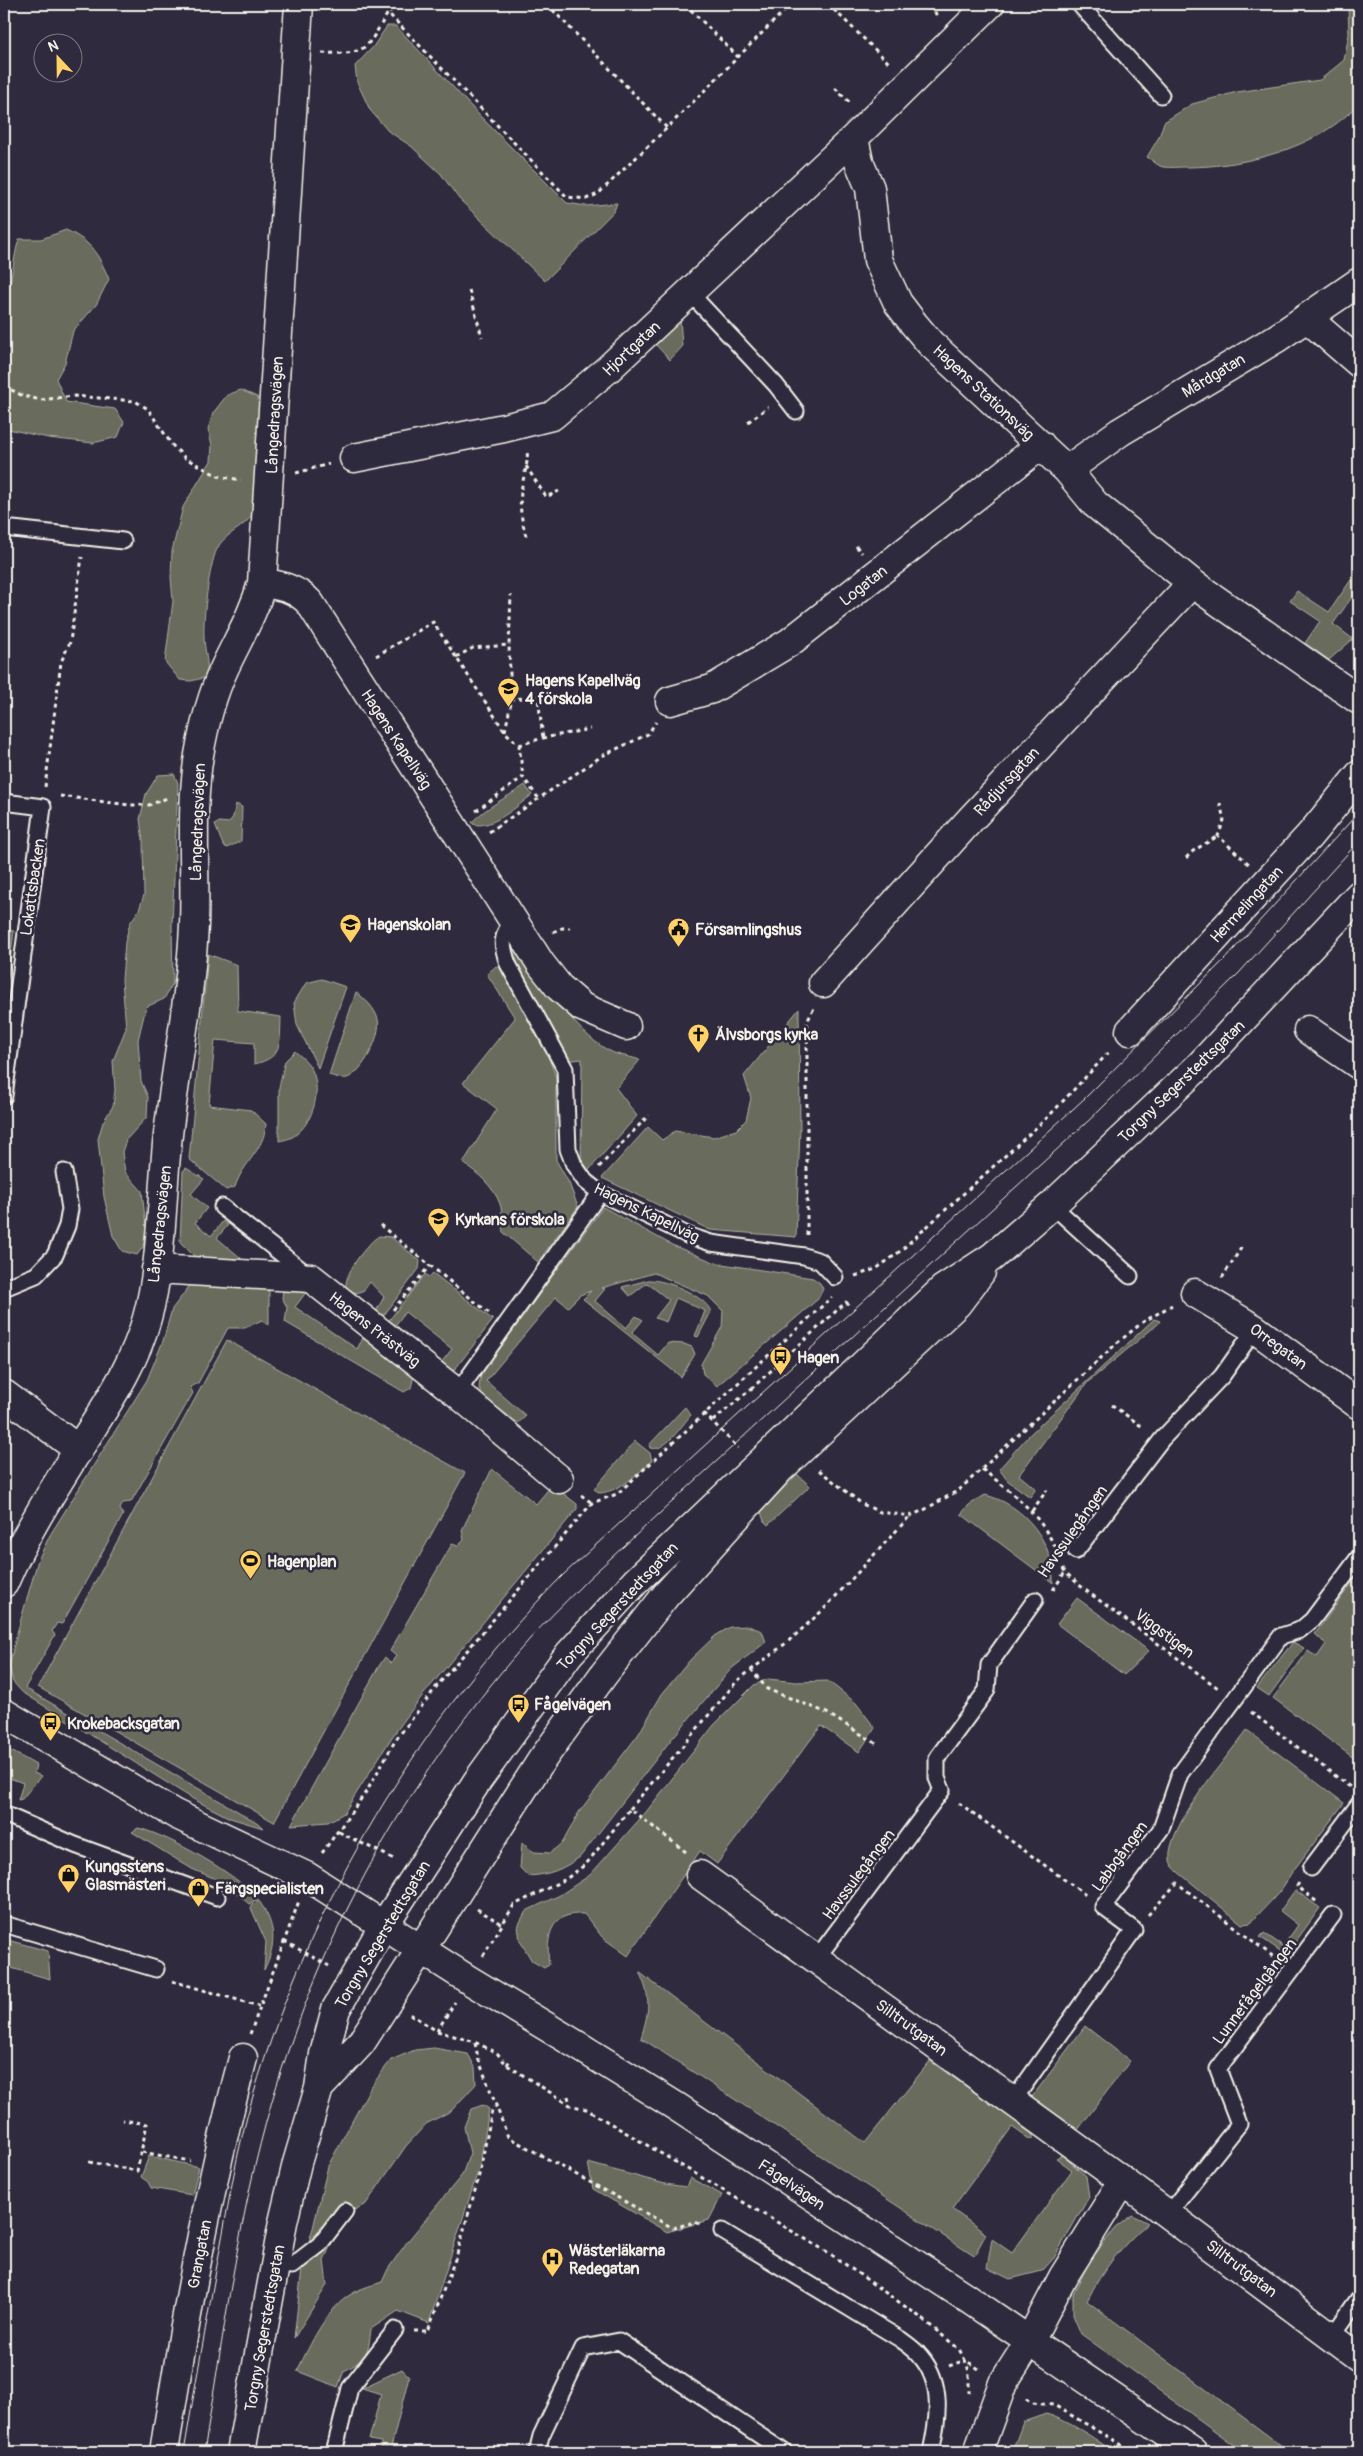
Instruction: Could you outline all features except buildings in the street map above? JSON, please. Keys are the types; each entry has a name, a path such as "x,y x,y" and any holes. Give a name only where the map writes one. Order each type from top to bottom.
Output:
{"street":[{"name":"Långedragsvägen","path":"4,1583 41,1510 117,1389 135,1354 148,1316 156,1269 168,1133 183,1034 194,926 196,782 199,755 207,712 224,669 255,609 262,583 299,4"},
{"path":"854,138 990,4"},
{"name":"Hjortgatan","path":"354,458 552,416 586,389 690,294 854,138"},
{"name":"Hagens Stationsväg","path":"854,138 859,162 870,188 878,260 898,303 930,343 1067,470 1095,504 1192,583 1359,700"},
{"name":"Mårdgatan","path":"1067,470 1128,426 1307,318 1359,282"},
{"path":"1307,318 1359,363"},
{"name":"Logatan","path":"670,701 712,689 790,642 1041,445"},
{"name":"Hagens Kapellväg","path":"262,583 279,585 303,595 512,919 559,987 582,1007 626,1026"},
{"name":"Rådjursgatan","path":"821,994 965,825 1192,583"},
{"name":"Hermelingatan","path":"1130,1031 1310,835 1359,775"},
{"name":"Torgny Segerstedtsgatan","path":"241,2452 283,2222 297,2163 319,2088 324,2054 336,2009 384,1926 478,1780 569,1654 636,1581 943,1289 992,1256 1052,1205 1199,1066 1359,895"},
{"path":"1308,1030 1359,1065"},
{"name":"Torgny Segerstedtsgatan","path":"319,2088 361,2042 541,1760 604,1674 666,1595 779,1470 957,1304 992,1256"},
{"path":"156,1269 311,1278"},
{"name":"Hagens Prästväg","path":"311,1278 457,1393 559,1479"},
{"name":"Orregatan","path":"1195,1293 1255,1329 1359,1405"},
{"path":"4,1394 79,1450"},
{"path":"4,1713 175,1814 308,1877 384,1926"},
{"name":"Silltrutgatan","path":"700,1875 1123,2180 1359,2356"},
{"name":"Fågelvägen","path":"384,1926 677,2107 964,2296 1193,2452"},
{"name":"Grangatan","path":"164,2452 182,2339 216,2166 243,2058"},
{"path":"978,2452 1003,2383 1029,2342 1062,2277 1123,2180"}],"lane":[{"path":"1079,4 1160,95"},
{"path":"690,294 776,385 796,410"},
{"path":"4,528 122,541"},
{"path":"4,802 44,800"},
{"name":"Lokattsbacken","path":"4,1096 44,800"},
{"name":"Hagens Kapellväg","path":"512,919 503,934 503,948 508,964 565,1069 568,1149 574,1166 585,1181 600,1193 687,1235 711,1243 804,1256 820,1261 835,1277"},
{"path":"4,1288 36,1275 55,1255 68,1226 70,1209 64,1172"},
{"path":"457,1393 600,1193"},
{"path":"1052,1205 1130,1276"},
{"path":"222,1207 311,1278"},
{"name":"Havssulegången","path":"1076,1551 1162,1438 1222,1376 1255,1329"},
{"name":"Labbgången","path":"1134,1930 1103,1907 1161,1829 1180,1774 1233,1699 1281,1636 1300,1630 1312,1620 1359,1557"},
{"name":"Havssulegången","path":"817,1958 942,1790 937,1778 937,1758 987,1690 989,1664 1035,1600"},
{"path":"1311,1868 1359,1804"},
{"path":"4,1814 75,1845 216,1897"},
{"name":"Lunnefågelgången","path":"1168,2214 1239,2124 1218,2069 1333,1915"},
{"path":"4,1924 156,1969"},
{"path":"1013,2101 1134,1930"},
{"path":"276,2265 292,2266 312,2251 319,2245 345,2211"},
{"path":"722,2231 900,2339 921,2357 931,2373 937,2391 938,2409 931,2452"},
{"path":"1333,2335 1359,2298"},
{"path":"334,2452 350,2388 395,2330"},
{"path":"537,2452 541,2436 583,2348 619,2341 784,2452"}],"path":[{"path":"296,52 350,54 360,52 368,46 388,13 397,4"},
{"path":"547,4 667,128"},
{"path":"685,4 738,57"},
{"path":"388,13 567,198 586,199 598,194 791,4"},
{"path":"828,4 909,83"},
{"path":"469,290 482,337"},
{"path":"4,386 23,396 41,400 74,396 134,401 148,409 172,445 185,458 218,476 232,479 248,481 270,480 354,458"},
{"path":"523,423 528,458 521,493 520,511 526,536"},
{"path":"526,466 546,497 559,491"},
{"path":"84,537 70,642 61,662 44,800 149,805 174,793"},
{"path":"505,732 510,699 509,645 511,595"},
{"path":"353,670 433,622 505,732 518,745 523,777 539,799"},
{"path":"456,657 473,648 509,645"},
{"path":"510,699 538,697 543,738"},
{"path":"466,848 602,756 648,734 670,701"},
{"path":"518,745 590,729"},
{"path":"474,814 478,808 523,777"},
{"path":"1186,858 1218,836 1224,820 1220,803"},
{"path":"1218,836 1268,880"},
{"path":"549,933 562,928 570,928"},
{"path":"804,1256 806,1239 807,1022 821,994"},
{"path":"243,2058 259,2006 308,1877 368,1789 396,1741 431,1694 592,1504 617,1494 828,1302 835,1293 835,1277 858,1276 876,1268 898,1253 1049,1116 1130,1031"},
{"path":"585,1181 649,1115"},
{"path":"380,1225 505,1326"},
{"path":"437,2031 514,1905 566,1879 586,1864 737,1681 790,1640 824,1609 910,1516 959,1490 1143,1322 1195,1293 1217,1286 1243,1245"},
{"path":"377,1330 430,1265"},
{"path":"713,1421 752,1390 846,1302 850,1306"},
{"path":"1112,1405 1162,1438"},
{"path":"816,1468 862,1504 880,1512 910,1516"},
{"path":"982,1469 1032,1511 1041,1521 1058,1556"},
{"path":"1032,1511 1047,1490"},
{"name":"Havssulegången","path":"1035,1600 1053,1589 1076,1551"},
{"path":"1062,1564 1065,1572"},
{"name":"Viggstigen","path":"1065,1572 1351,1788"},
{"path":"751,1669 767,1689 825,1712 877,1744"},
{"path":"942,1790 1103,1907"},
{"path":"630,1809 699,1863 700,1875"},
{"path":"1311,1868 1297,1886 1333,1915"},
{"path":"1134,1930 1177,1883 1291,1971"},
{"path":"284,1941 352,1979"},
{"path":"156,1969 155,1976 259,2006"},
{"path":"387,2000 437,2031 475,2042 497,2053 507,2066 570,2105 586,2109 595,2114 829,2253 920,2318 959,2349 965,2360 1032,2403 1054,2405 1134,2452"},
{"path":"475,2042 478,2058 508,2137 564,2170 673,2228 695,2222 722,2231"},
{"path":"507,2066 510,2060"},
{"path":"568,2096 570,2105"},
{"path":"395,2330 428,2331 458,2254 478,2180 492,2111 496,2107"},
{"path":"89,2162 137,2171 147,2124 123,2120"},
{"path":"142,2152 216,2166"},
{"path":"1122,2452 1123,2445"}],"green space":[{"path":"1348,4 1359,4 1359,103 1343,119 1324,132 1302,143 1256,159 1208,166 1163,167 1147,157 1159,137 1164,122 1192,104 1237,92 1320,80 1344,60 1349,34"},
{"path":"387,26 396,26 480,116 567,203 586,206 617,203 614,211 545,281 459,199 441,174 411,146 388,131 370,110 357,82 355,66 373,47"},
{"path":"66,230 88,244 101,262 109,279 96,305 73,331 65,363 56,379 66,402 115,409 124,422 118,437 93,443 48,438 4,428 4,298 19,239 41,239"},
{"path":"680,317 682,347 670,360 654,343"},
{"path":"241,390 257,397 262,410 256,505 254,512 246,523 225,538 214,557 204,616 207,677 191,681 180,680 165,662 173,601 171,578 172,551 183,507 211,461 212,445 208,429 213,413 227,395"},
{"path":"1359,568 1359,587 1333,624 1353,639 1329,660 1305,643 1320,621 1290,601 1297,591 1329,612"},
{"path":"174,774 178,783 172,925 173,983 164,999 146,1007 138,1040 141,1081 148,1097 147,1117 126,1140 122,1152 125,1172 142,1191 146,1228 143,1247 137,1255 122,1251 113,1236 104,1197 98,1139 103,1122 113,1106 115,1090 113,1061 126,1028 122,980 125,942 130,923 139,910 144,895 143,841 140,819 146,794 158,775"},
{"path":"525,785 532,795 504,816 488,823 473,824 472,822 484,812"},
{"path":"236,804 242,807 241,841 227,848 223,845 215,825 219,822 229,823 233,817"},
{"path":"4,930 14,931 4,1008"},
{"path":"514,939 558,1003 586,1034 614,1053 640,1060 616,1088 637,1116 589,1170 581,1161 582,1059 566,1061 516,966 510,951"},
{"path":"208,954 237,965 238,1011 281,1017 278,1048 270,1058 263,1061 254,1064 254,1043 215,1040 209,1105 251,1110 266,1124 261,1142 243,1170 235,1187 226,1190 189,1159"},
{"path":"496,966 505,968 548,1056 556,1077 556,1160 569,1183 578,1207 538,1262 503,1232 501,1207 494,1192 485,1181 463,1163 497,1109 463,1083 515,1018 487,974"},
{"path":"322,979 346,987 318,1068 297,1025 294,1003 306,983"},
{"path":"356,992 369,1004 378,1019 377,1034 370,1053 359,1069 347,1078 338,1078 329,1075"},
{"path":"799,1009 800,1129 796,1237 710,1230 602,1178 648,1127 662,1140 675,1131 714,1137 736,1130 746,1120 751,1098 744,1076"},
{"path":"295,1051 308,1063 313,1074 316,1083 315,1104 301,1130 292,1137 279,1141 279,1087 285,1061"},
{"path":"186,1168 204,1179 191,1194 207,1208 195,1223 211,1236 223,1221 228,1225 217,1238 241,1258 239,1260 197,1259 180,1242 183,1171"},
{"path":"603,1207 672,1245 716,1263 813,1278 820,1283 823,1289 818,1299 717,1386 703,1374 701,1364 722,1327 723,1311 708,1296 654,1273 602,1288 605,1289 595,1301 626,1328 636,1316 643,1320 632,1333 658,1355 668,1343 684,1344 692,1347 695,1354 681,1377 583,1299 591,1291 580,1295 568,1307 556,1297 486,1381 526,1416 518,1423 482,1396 479,1387 481,1374"},
{"path":"379,1236 391,1237 420,1261 419,1269 384,1315 377,1317 375,1313 384,1297 370,1282 364,1290 357,1293 347,1290 346,1284 356,1261 368,1245"},
{"path":"433,1273 493,1320 452,1373 440,1364 452,1349 405,1312 394,1327 387,1323 425,1274 429,1277"},
{"path":"648,1280 674,1285 708,1306 711,1312 698,1337 695,1336 705,1311 676,1298 666,1322 655,1318 669,1300 647,1283 630,1296 622,1287"},
{"path":"191,1284 269,1286 269,1325 262,1320 245,1328 228,1328 198,1383 190,1387 193,1393 131,1502 123,1503 120,1509 123,1515 62,1624 57,1623 52,1631 55,1635 25,1688 258,1823 263,1828 230,1818 193,1799 22,1692 13,1682 9,1666 38,1560 50,1535 147,1380 163,1341 172,1309"},
{"path":"283,1288 307,1291 295,1307 357,1349 364,1336 414,1375 411,1388 404,1392 285,1322 287,1307 282,1298"},
{"path":"1154,1319 1160,1321 1158,1324 1088,1382 1019,1475 1036,1489 1030,1497 1007,1480 999,1469 1028,1436"},
{"name":"Hagenplan","path":"227,1340 465,1473 274,1822 38,1687"},
{"path":"685,1407 691,1415 678,1432 667,1443 656,1448 650,1448 649,1445"},
{"path":"635,1441 650,1453 652,1461 615,1489 600,1493 594,1489"},
{"path":"492,1469 536,1504 552,1485 577,1504 577,1509 419,1700 392,1737 344,1813 328,1822 291,1825 379,1666 385,1657 391,1663 396,1656 390,1651 452,1544 458,1546 464,1540 462,1530"},
{"path":"797,1474 810,1486 768,1525 764,1521 761,1512"},
{"path":"985,1495 1012,1507 1034,1527 1043,1540 1049,1554 1053,1583 961,1514 969,1505"},
{"path":"1359,1573 1359,1762 1273,1698 1308,1651 1317,1657 1326,1644 1315,1634"},
{"path":"1077,1598 1149,1651 1124,1675 1057,1624"},
{"path":"748,1626 762,1631 766,1642 731,1669 670,1741 580,1857 556,1871 528,1876 520,1868 522,1843 534,1852 550,1853 563,1842 579,1812 638,1735 662,1694 690,1660 715,1636 730,1627"},
{"path":"1293,1642 1304,1648 1269,1696 1257,1688"},
{"path":"768,1679 796,1682 828,1681 856,1703 875,1728 859,1752 821,1726 717,1864 700,1851 628,1956 603,1938 584,1914 573,1914 564,1917 553,1928 548,1945 549,1965 544,1968 532,1961 520,1941 518,1926 526,1911 560,1895 590,1875 646,1812 714,1725 754,1685"},
{"path":"1247,1730 1344,1803 1278,1894 1251,1923 1242,1924 1178,1872 1170,1860 1171,1846 1187,1812"},
{"path":"4,1747 36,1765 34,1773 41,1776 22,1799 18,1800 23,1783 4,1776"},
{"path":"138,1828 167,1839 202,1857 235,1878 258,1899 249,1904 223,1882 192,1869 132,1832"},
{"path":"1295,1890 1320,1908 1286,1955 1260,1937 1264,1933 1283,1946 1298,1925 1280,1911"},
{"path":"259,1901 269,1918 273,1935 271,1952 264,1970 266,1942 250,1906"},
{"path":"4,1939 48,1951 50,1979 4,1966"},
{"path":"639,1972 865,2143 930,2061 1033,2134 1033,2138 1029,2139 1012,2127 952,2209 986,2234 974,2256 641,2038 648,2005 646,1989"},
{"path":"1085,2026 1130,2061 1077,2131 1032,2097"},
{"path":"434,2048 468,2054 475,2067 476,2084 451,2111 426,2124 406,2146 366,2204 350,2212 336,2234 324,2260 327,2285 294,2338 303,2260 328,2166 370,2088 391,2060 415,2050"},
{"path":"483,2105 489,2109 480,2165 429,2323 398,2311 371,2329 365,2355 358,2363 344,2371 338,2387 297,2371 313,2339 334,2308 356,2291 382,2282 388,2269 407,2242 462,2175 470,2153 464,2127 471,2109"},
{"path":"1062,2155 1086,2176 1089,2197 1054,2258 1042,2271 1010,2279 987,2268 992,2239 1012,2253 1072,2170 1056,2158"},
{"path":"149,2156 199,2167 192,2195 151,2188 148,2182 141,2177"},
{"path":"588,2163 665,2184 686,2187 690,2178 722,2195 709,2220 667,2232 593,2189"},
{"path":"1132,2215 1148,2223 1113,2259 1087,2301 1290,2452 1244,2452 1081,2334 1073,2315 1073,2294 1090,2261 1115,2228"},
{"path":"402,2369 409,2376 390,2452 381,2452 381,2442 369,2440 381,2394 362,2388"},
{"path":"1046,2414 1081,2430 1113,2452 1012,2452 1023,2422"}],"tram line":[{"path":"184,2452 238,2155 247,2116 277,2023 306,1952 339,1883 376,1816 417,1752 462,1690 511,1631 563,1575 1085,1098 1224,960 1359,812"},
{"path":"204,2452 233,2276 250,2187 272,2101 292,2039 316,1978 342,1920 372,1862 404,1807 440,1753 478,1701 520,1650 588,1579 1099,1111 1239,973 1359,841"}],"place":[{"name":"Hagens Kapellväg 4 förskola","path":"509,708"},
{"name":"Hagenskolan","path":"351,943"},
{"name":"Församlingshus","path":"679,948"},
{"name":"Älvsborgs kyrka","path":"699,1053"},
{"name":"Kyrkans förskola","path":"439,1238"},
{"name":"Hagen","path":"781,1376"},
{"name":"Hagenplan","path":"251,1580"},
{"name":"Fågelvägen","path":"518,1723"},
{"name":"Krokebacksgatan","path":"51,1742"},
{"name":"Kungsstens Glasmästeri","path":"69,1894"},
{"name":"Färgspecialisten","path":"199,1907"},
{"name":"Wästerläkarna Redegatan","path":"553,2278"}]}
